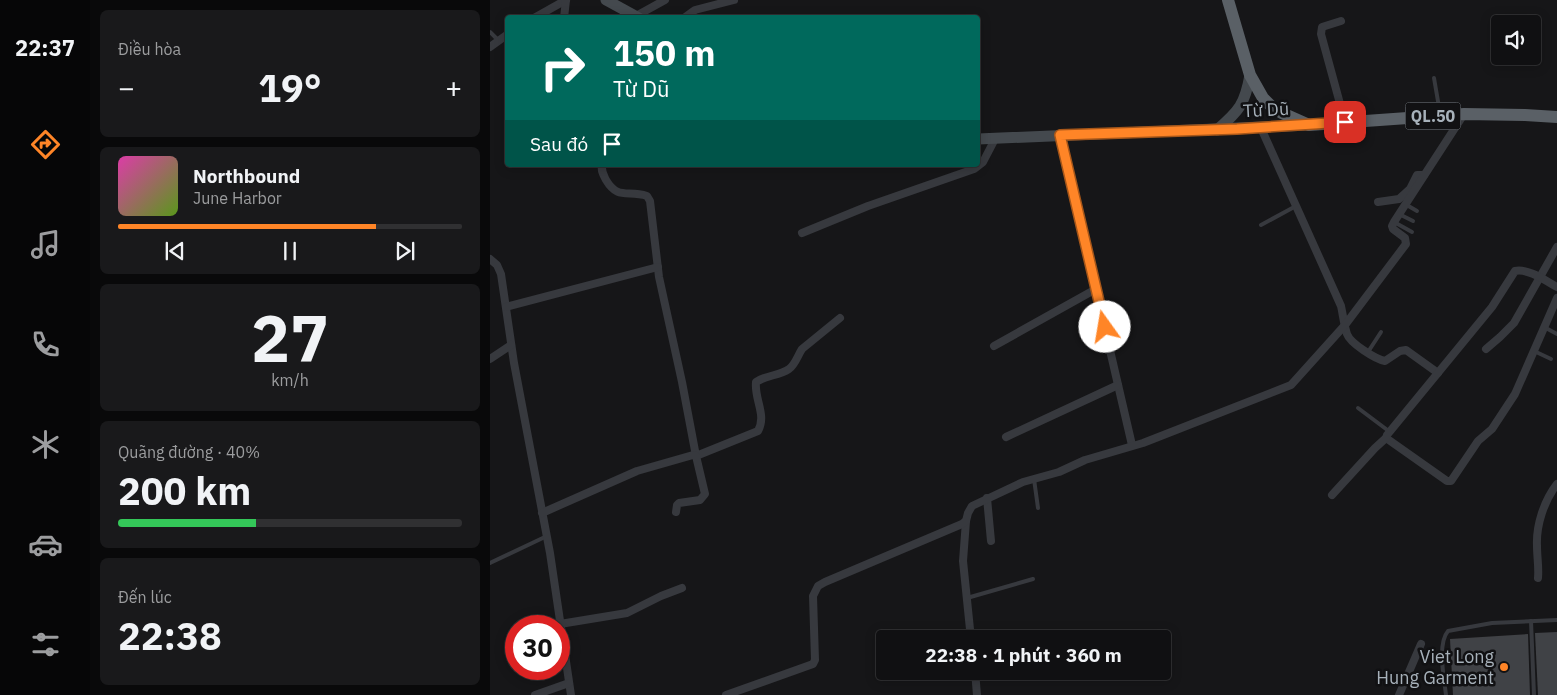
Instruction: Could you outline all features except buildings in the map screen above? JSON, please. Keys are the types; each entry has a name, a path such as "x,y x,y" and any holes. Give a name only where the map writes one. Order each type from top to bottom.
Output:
{"highway":[{"path":"1228,0 1250,75 1263,98 1272,107 1308,125"},
{"name":"Từ Dũ","path":"1308,125 1464,114 1557,117"}],"main road":[{"path":"606,0 634,15"},
{"path":"1217,130 1239,109 1246,95 1250,75"},
{"name":"Từ Dũ","path":"980,139 1308,125"}],"street":[{"path":"539,15 566,0 564,15"},
{"path":"641,15 665,0"},
{"path":"688,15 695,10 734,0"},
{"path":"1341,21 1322,28 1321,34 1345,122"},
{"path":"490,47 505,36"},
{"path":"726,695 813,664 815,660 813,596 818,586 961,524 972,506 1023,482 1059,472 1098,455 1132,445 1291,385 1345,326 1406,244 1405,238 1393,229 1392,226 1464,114"},
{"path":"1262,128 1341,306 1349,338 1368,352 1385,361 1400,351 1406,350 1438,373"},
{"path":"1060,135 1132,445"},
{"path":"980,164 995,139"},
{"path":"602,167 602,173 613,190 647,196 650,201 658,267 705,494 700,500 677,505 676,512"},
{"path":"802,233 868,206 977,167"},
{"path":"1378,202 1400,199 1410,189 1417,175 1424,175"},
{"path":"1486,349 1509,330 1557,247"},
{"path":"490,259 500,268 511,345 547,536 559,615"},
{"path":"506,307 658,267"},
{"path":"1332,495 1388,435 1492,307 1515,271 1521,270 1557,288"},
{"path":"994,346 1096,289"},
{"path":"1388,435 1447,481 1451,480 1478,440 1492,429 1515,394 1557,298"},
{"path":"542,513 637,471 688,456 696,456 758,431 762,414 756,394 756,382 767,376 788,370 794,365 802,349 840,318"},
{"path":"490,359 511,345"},
{"path":"1006,437 1118,385"},
{"path":"1538,578 1537,545 1539,523 1546,501 1557,484"},
{"path":"987,498 992,540"},
{"path":"961,524 970,630"},
{"path":"570,622 627,613 682,588"},
{"path":"1399,695 1421,644"},
{"path":"976,680 977,695"},
{"path":"535,695 569,682 570,695"}],"lane":[{"path":"490,32 498,40"},
{"path":"1434,78 1441,116"},
{"path":"1405,204 1416,211"},
{"path":"1261,225 1296,206"},
{"path":"1399,214 1413,221"},
{"path":"1394,222 1412,232"},
{"path":"1544,327 1557,334"},
{"path":"1368,352 1381,332"},
{"path":"1534,351 1551,359"},
{"path":"1358,408 1388,435"},
{"path":"1034,479 1038,508"},
{"path":"490,563 547,536"},
{"path":"967,598 1033,579"},
{"path":"1446,695 1442,644 1448,631 1492,623 1557,620"},
{"path":"1531,621 1534,695"}],"place":[{"name":"Viet Long Hung Garment","path":"1504,667"}],"route":[{"path":"1105,327 1060,135 1262,128 1345,122"}]}
